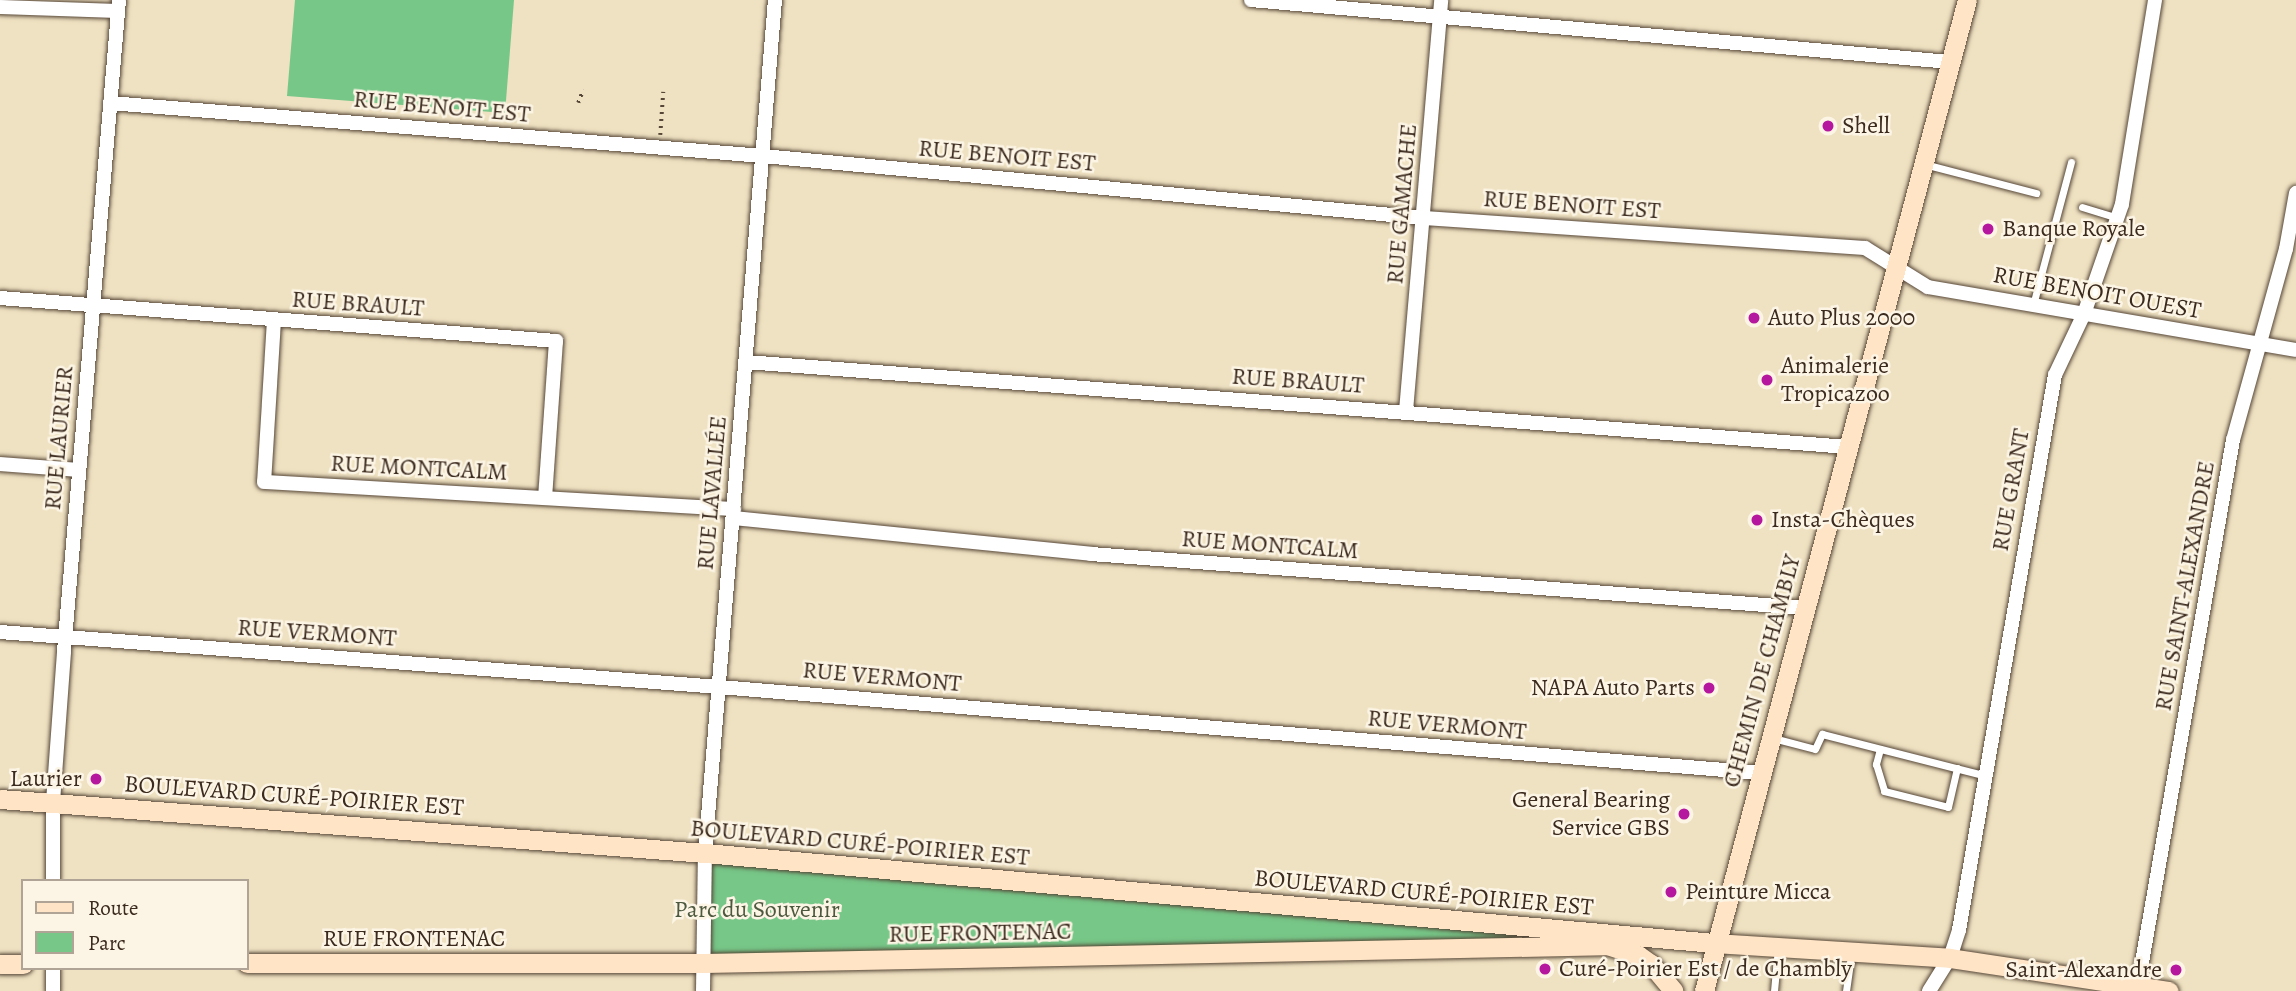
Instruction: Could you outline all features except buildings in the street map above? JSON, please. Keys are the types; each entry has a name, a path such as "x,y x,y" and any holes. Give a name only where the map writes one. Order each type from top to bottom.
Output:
{"main road":[{"name":"CHEMIN DE CHAMBLY","path":"1704,991 1714,943 1967,0"},
{"name":"BOULEVARD CURÉ-POIRIER EST","path":"0,799 705,853 1714,943"},
{"path":"1714,943 1950,958 2138,989 2169,991"},
{"name":"RUE FRONTENAC","path":"248,963 704,963 1714,943"},
{"path":"1607,945 1638,956 1651,964 1674,991"},
{"path":"0,964 21,964"}],"street":[{"name":"RUE LAVALLÉE","path":"703,991 705,853 775,0"},
{"path":"1251,0 1950,62"},
{"name":"RUE GAMACHE","path":"1406,411 1441,0"},
{"name":"RUE GRANT","path":"1929,991 1950,958 1959,930 1983,775 2054,375 2084,314 2118,218 2154,0"},
{"path":"0,7 119,6"},
{"name":"RUE LAURIER","path":"53,879 53,802 65,636 119,6"},
{"name":"RUE BENOIT EST","path":"110,103 763,156 1424,218 1865,248 1896,265"},
{"name":"RUE SAINT-ALEXANDRE","path":"2138,989 2234,440 2286,249 2296,192"},
{"name":"RUE BENOIT OUEST","path":"1896,265 1928,287 2296,350"},
{"name":"RUE BRAULT","path":"0,298 556,341 545,498"},
{"name":"RUE MONTCALM","path":"274,320 264,482 545,498 733,513 1091,554 1804,608"},
{"name":"RUE BRAULT","path":"746,362 1847,447"},
{"path":"0,464 79,470"},
{"name":"RUE VERMONT","path":"0,632 719,687 1760,773"},
{"path":"53,970 53,991"}],"lane":[{"path":"2033,305 2071,162"},
{"path":"1923,164 2036,193"},
{"path":"2082,207 2118,218"},
{"path":"1769,737 1815,749 1822,734 1983,775"},
{"path":"1880,749 1876,764 1884,790 1948,807 1956,768"},
{"path":"1773,991 1778,947"},
{"path":"1846,991 1851,952"}],"path":[{"path":"578,103 583,90"},
{"path":"659,147 663,92"}],"green space":[{"path":"295,0 514,0 505,113 287,96"},
{"name":"Parc du Souvenir","path":"705,853 1714,943 704,963"}],"place":[{"name":"Shell","path":"1828,126"},
{"name":"Banque Royale","path":"1988,229"},
{"name":"Auto Plus 2000","path":"1754,318"},
{"name":"Animalerie Tropicazoo","path":"1767,380"},
{"name":"Insta-Chèques","path":"1757,520"},
{"name":"NAPA Auto Parts","path":"1709,688"},
{"name":"Laurier","path":"96,779"},
{"name":"General Bearing Service GBS","path":"1684,814"},
{"name":"Peinture Micca","path":"1671,892"},
{"name":"Curé-Poirier Est / de Chambly","path":"1545,969"},
{"name":"Saint-Alexandre","path":"2176,970"}]}
